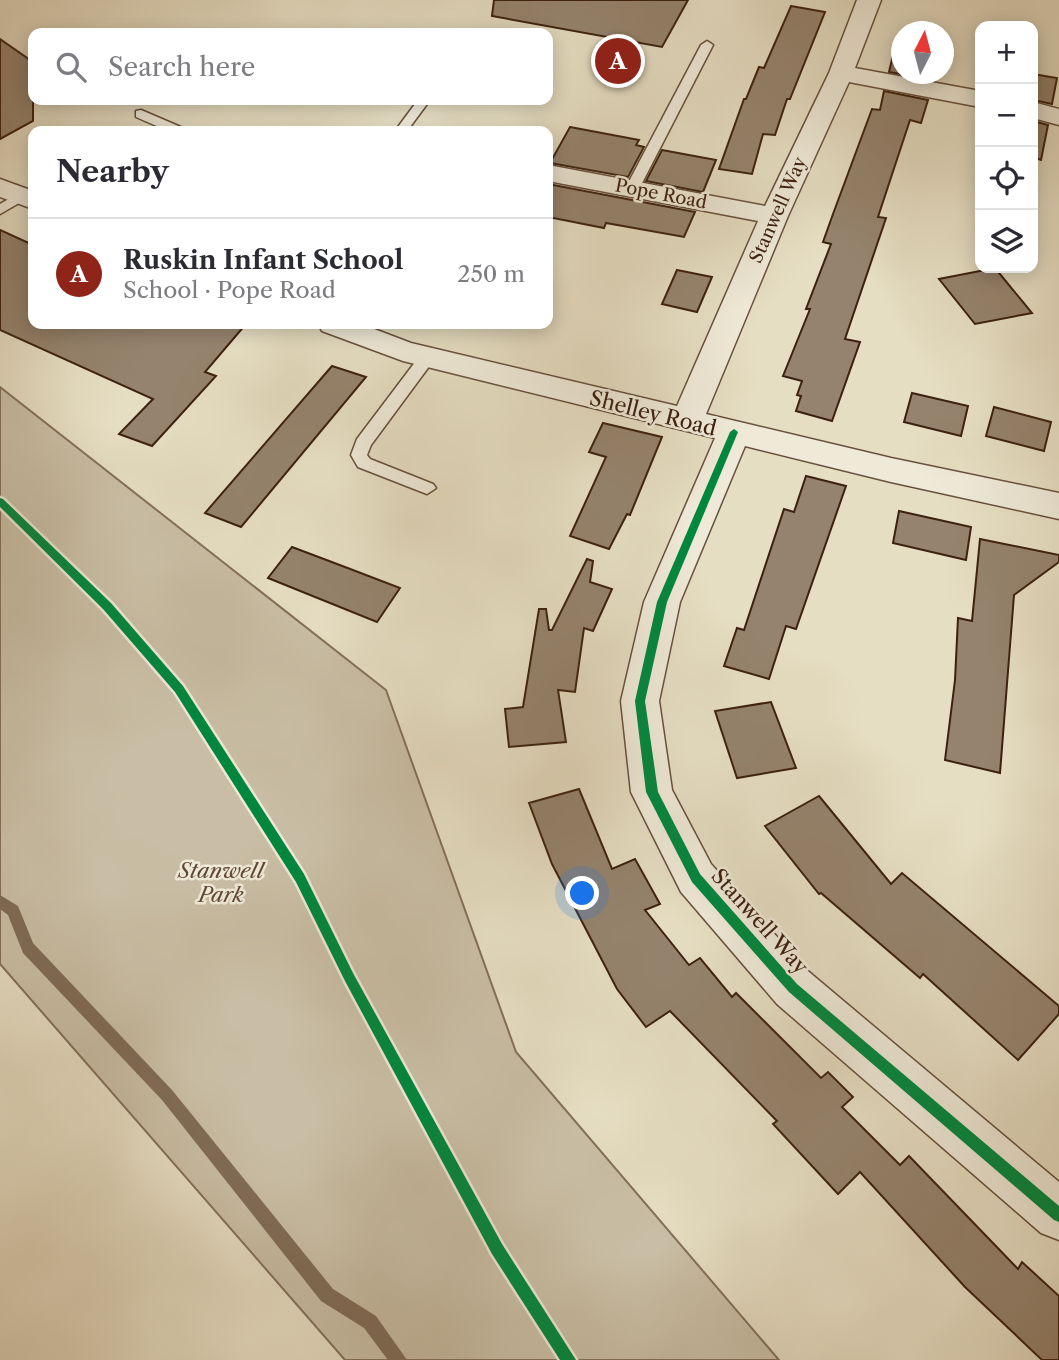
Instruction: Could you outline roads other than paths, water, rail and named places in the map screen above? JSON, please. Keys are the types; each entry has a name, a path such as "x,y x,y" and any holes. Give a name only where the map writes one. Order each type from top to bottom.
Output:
{"street":[{"name":"Stanwell Way","path":"687,421 774,216 841,73 869,0"},
{"path":"841,73 975,98"},
{"path":"1038,111 1059,117"},
{"name":"Pope Road","path":"553,174 774,216"},
{"name":"Shelley Road","path":"346,329 403,351 733,432 1059,506"},
{"name":"Stanwell Way","path":"733,432 663,602 640,701 652,792 696,878 793,988 1059,1215"}],"lane":[{"path":"632,189 707,45"},
{"path":"405,126 420,105"},
{"path":"141,114 167,126"},
{"path":"427,488 364,463 359,455 363,443 428,357"}],"waterway":[{"path":"0,901 13,911 28,948 167,1095 327,1295 370,1322 398,1360"}],"place":[{"name":"Ruskin Infant School","path":"618,61"}],"park label":[{"name":"Stanwell Park","path":"221,882"}]}
